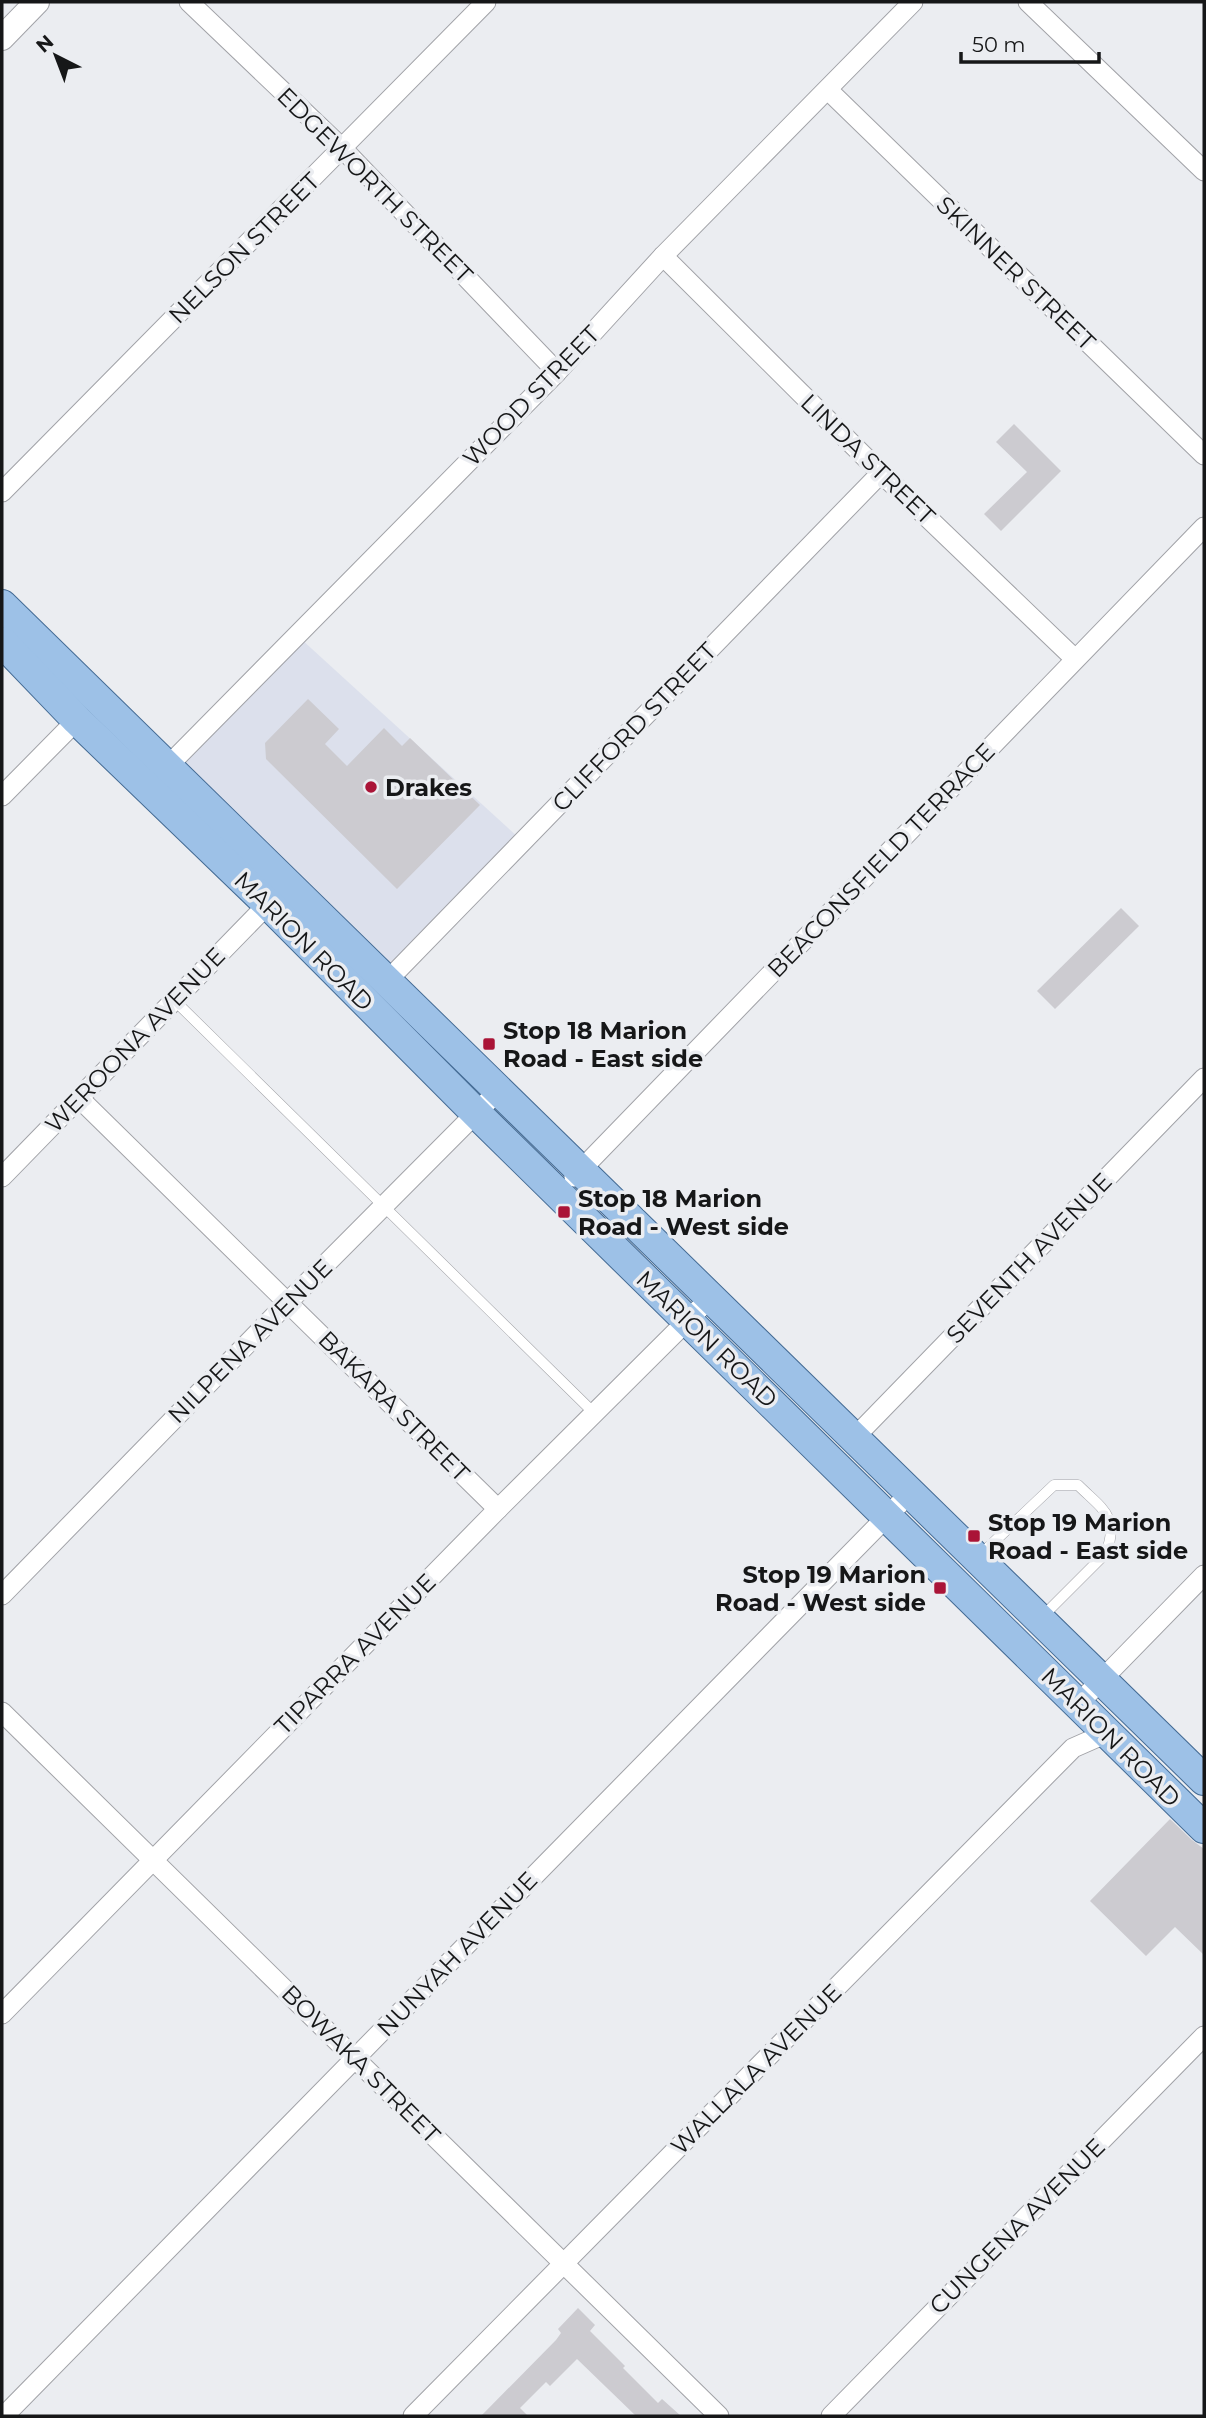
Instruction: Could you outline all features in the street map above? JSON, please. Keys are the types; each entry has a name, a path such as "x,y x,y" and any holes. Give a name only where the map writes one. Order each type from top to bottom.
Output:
{"main road":[{"name":"MARION ROAD","path":"2,604 1204,1780"},
{"name":"MARION ROAD","path":"2,642 77,720 268,904 477,1114 1204,1829"},
{"path":"344,980 375,984 388,980"}],"street":[{"path":"2,38 37,2"},
{"name":"EDGEWORTH STREET","path":"189,2 343,149 557,372"},
{"name":"NELSON STREET","path":"2,492 485,2"},
{"name":"WOOD STREET","path":"146,788 557,372 663,256 913,2"},
{"path":"1028,2 1201,161"},
{"name":"SKINNER STREET","path":"828,90 1204,455"},
{"name":"LINDA STREET","path":"663,256 881,473 1075,659"},
{"name":"CLIFFORD STREET","path":"388,980 881,473"},
{"name":"BEACONSFIELD TERRACE","path":"558,1193 1204,527"},
{"path":"2,796 77,720"},
{"name":"WEROONA AVENUE","path":"2,1177 268,904"},
{"name":"SEVENTH AVENUE","path":"854,1438 1204,1078"},
{"name":"NILPENA AVENUE","path":"2,1595 500,1089"},
{"name":"BAKARA STREET","path":"79,1098 498,1509"},
{"name":"TIPARRA AVENUE","path":"2,2014 498,1509 711,1297"},
{"name":"NUNYAH AVENUE","path":"4,2416 910,1493"},
{"path":"1078,1704 1204,1575"},
{"name":"BOWAKA STREET","path":"2,1712 719,2416"},
{"name":"WALLALA AVENUE","path":"413,2416 1073,1748 1107,1733"},
{"name":"CUNGENA AVENUE","path":"831,2416 1204,2036"}],"lane":[{"path":"174,1000 594,1413"},
{"path":"977,1558 1054,1485 1078,1485 1109,1516 1112,1531 1106,1553 1040,1620"}],"shaded area":[{"path":"300,638 519,838 381,974 176,766"}],"building":[{"path":"1014,424 1061,471 1001,531 984,514 1027,472 996,442"},
{"path":"308,699 339,729 325,744 347,766 384,728 402,746 410,738 480,805 397,889 266,759 265,743"},
{"path":"1121,908 1139,926 1055,1009 1037,991"},
{"path":"1170,1819 1204,1849 1204,1955 1175,1927 1146,1956 1090,1901"},
{"path":"578,2308 595,2325 590,2331 625,2366 623,2368 658,2403 662,2399 681,2416 636,2416 577,2359 550,2386 546,2382 520,2408 528,2416 481,2416 556,2340 561,2333 558,2329"}],"place":[{"name":"Drakes","path":"371,787"},
{"name":"Stop 18 Marion Road - East side","path":"489,1044"},
{"name":"Stop 18 Marion Road - West side","path":"564,1212"},
{"name":"Stop 19 Marion Road - East side","path":"974,1536"},
{"name":"Stop 19 Marion Road - West side","path":"940,1588"}]}
